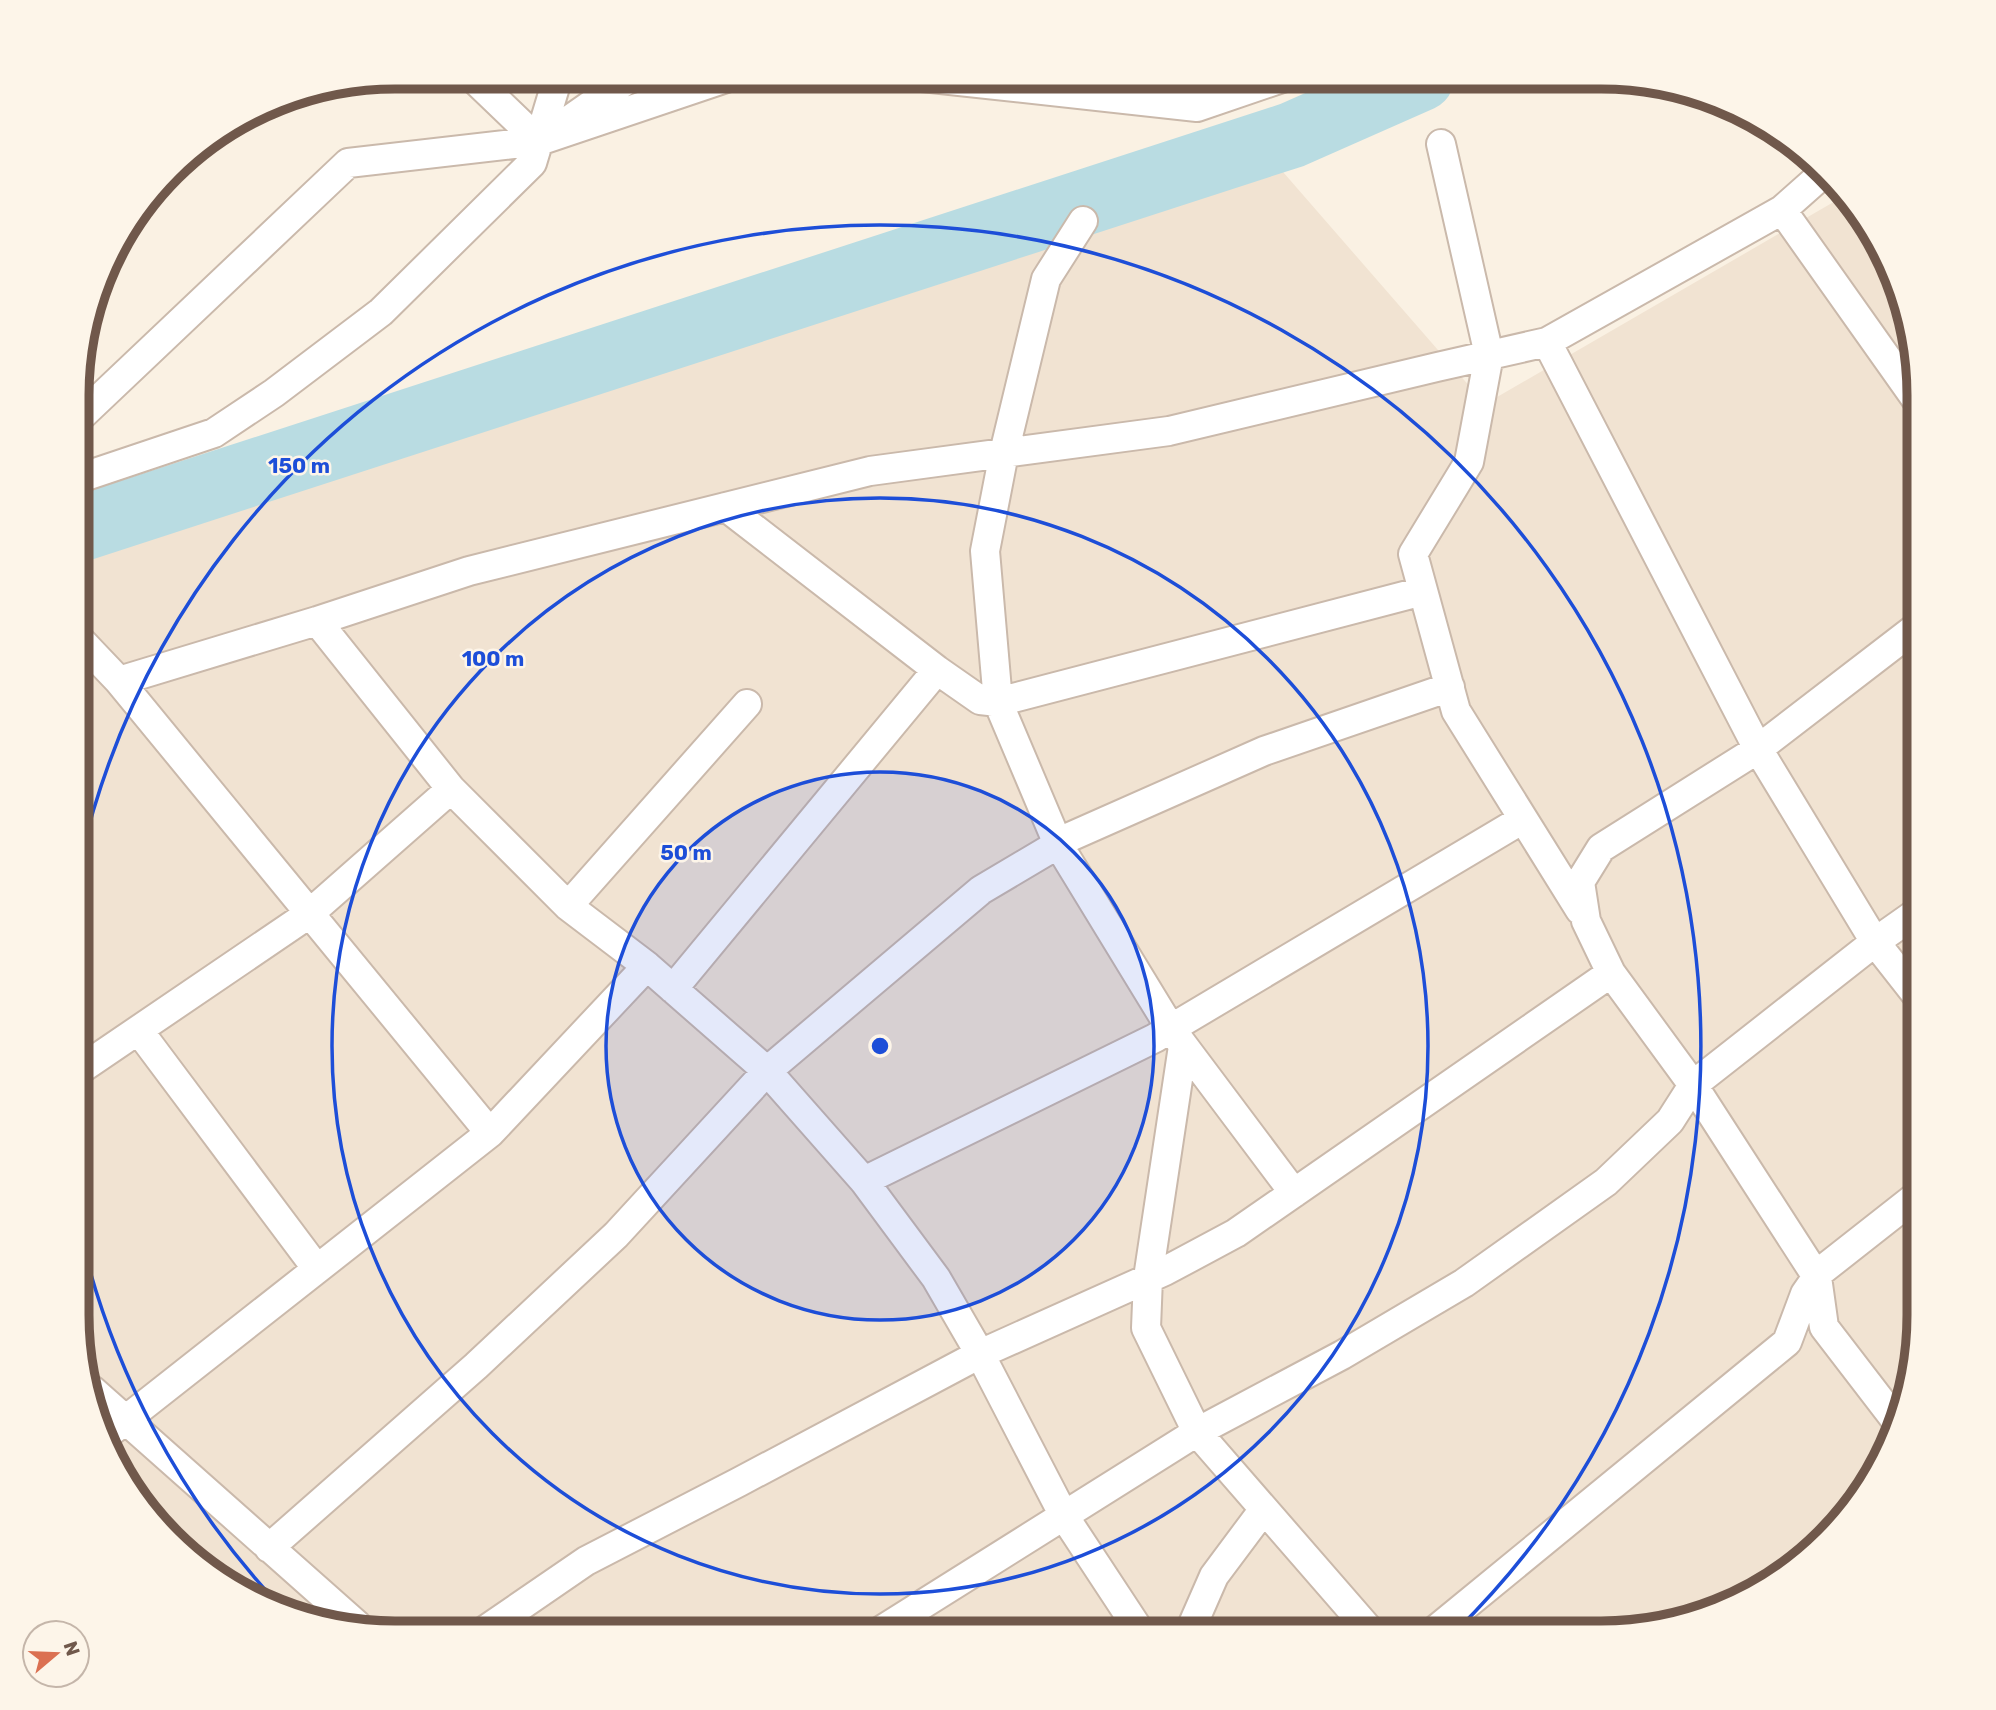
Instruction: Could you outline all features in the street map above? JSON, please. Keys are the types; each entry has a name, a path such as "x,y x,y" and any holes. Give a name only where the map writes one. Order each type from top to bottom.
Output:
{"street":[{"path":"485,89 540,141"},
{"path":"89,475 215,432 274,393 381,312 533,163 555,89"},
{"path":"540,141 614,89"},
{"path":"89,408 348,163 540,141 694,89"},
{"path":"1032,89 1197,107 1252,89"},
{"path":"1441,144 1489,355 1469,462 1413,554 1456,711 1586,920 1611,973 1693,1085 1817,1278 1824,1327 1890,1412"},
{"path":"119,681 317,621 469,571 870,471 1169,431 1547,342 1782,210 1817,179"},
{"path":"1782,210 1906,386"},
{"path":"1083,221 1046,279 1004,453 985,551 998,702 1058,844 1177,1037 1294,1193"},
{"path":"1547,342 1758,749 1875,942 1907,983"},
{"path":"726,507 937,670 980,700 998,702 1423,591"},
{"path":"317,621 451,789 568,905 647,967 767,1072 863,1181 936,1278 979,1354 1063,1516 1133,1621"},
{"path":"1586,920 1580,882 1601,848 1758,749 1907,635"},
{"path":"89,650 119,681 490,1133"},
{"path":"673,989 937,670"},
{"path":"269,1548 477,1366 616,1235 767,1072 981,890 1072,836 1264,751 1450,687"},
{"path":"568,905 747,704"},
{"path":"89,1064 309,914 451,789"},
{"path":"863,1181 1177,1037 1523,819"},
{"path":"896,1621 1197,1432 1342,1355 1464,1283 1606,1182 1670,1121 1693,1085 1907,919"},
{"path":"348,1617 269,1548 114,1428 490,1133 647,967"},
{"path":"498,1621 586,1560 979,1354 1165,1271 1236,1233 1611,973"},
{"path":"139,1031 317,1269"},
{"path":"1177,1037 1148,1278 1146,1328 1197,1432 1361,1621"},
{"path":"1446,1621 1787,1342 1805,1294 1821,1271 1907,1203"},
{"path":"1194,1621 1214,1576 1264,1509"}],"shaded area":[{"path":"1263,149 1485,404 1836,201 1866,242 1883,278 1901,336 1906,376 1907,1314 1901,1374 1883,1432 1866,1468 1831,1516 1787,1557 1736,1589 1699,1604 1660,1615 1600,1621 376,1620 336,1615 278,1597 242,1580 194,1545 165,1516 130,1468 106,1413 92,1354 89,1314 89,516 507,397"}],"waterway":[{"path":"89,526 1292,135 1396,89"}]}
